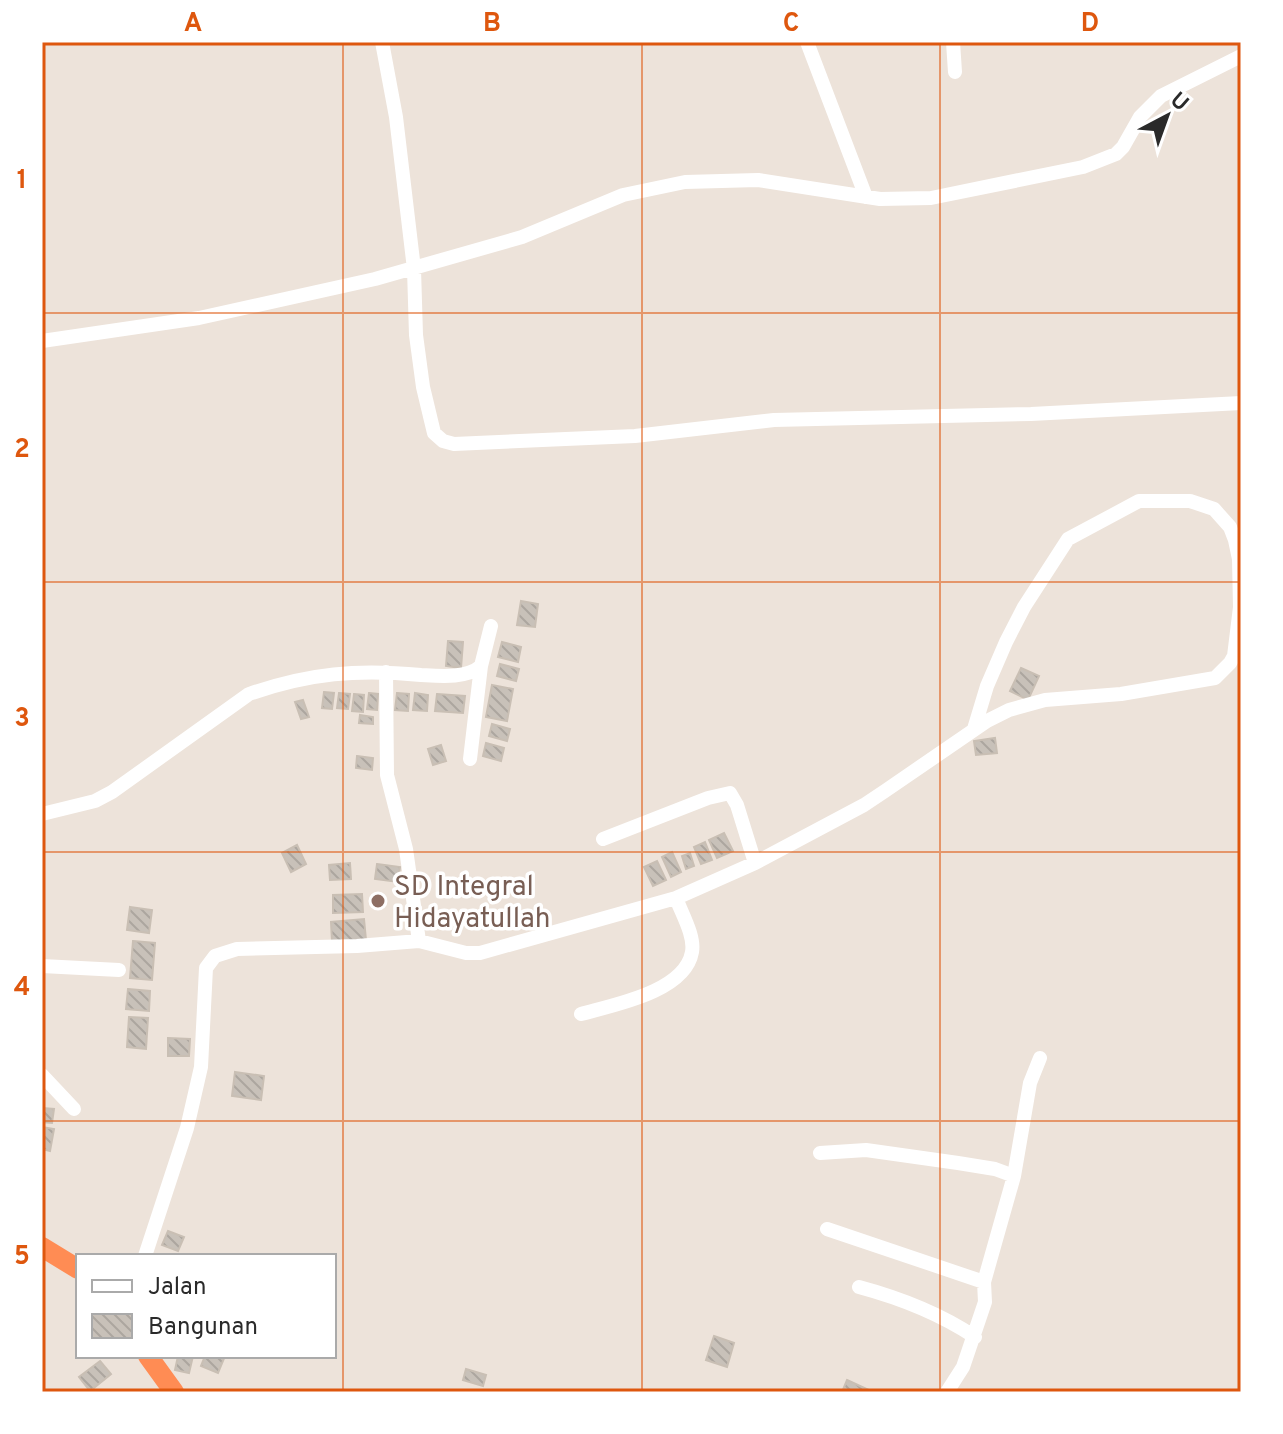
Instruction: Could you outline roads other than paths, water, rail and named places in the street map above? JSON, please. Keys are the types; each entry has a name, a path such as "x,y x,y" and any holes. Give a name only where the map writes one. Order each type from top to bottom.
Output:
{"highway":[{"path":"42,1247 76,1268"},
{"path":"149,1358 165,1389"}],"street":[{"path":"382,42 396,117 414,269 416,335 423,387 434,433 443,441 454,444 635,436 774,420 1031,414 1241,403"},
{"path":"807,42 866,197"},
{"path":"953,42 955,72"},
{"path":"42,341 199,318 414,269 522,237 623,195 685,182 758,180 866,197 931,198 1083,167 1116,154 1140,117 1161,96 1241,56"},
{"path":"146,1254 187,1128 201,1067 205,982 209,962 215,956 248,948 357,946 419,941 466,953 480,953 676,898 755,863 864,805 974,729 1009,710 1045,700 1121,694 1215,678 1234,656 1240,607 1239,559 1230,527 1214,509 1190,501 1139,501 1068,539 1024,607 1006,642 987,686 974,729"},
{"path":"470,759 481,666 491,626"},
{"path":"42,814 95,801 112,792 249,694 316,676 362,670 447,677 474,671 481,666"},
{"path":"386,672 387,775 406,849 419,941"},
{"path":"603,839 708,798 730,793 737,805 755,863"},
{"path":"581,1014 647,994 682,972 692,951 676,898"},
{"path":"42,966 119,970"},
{"path":"947,1392 963,1367 985,1302 984,1282 1014,1176 1030,1083 1040,1058"},
{"path":"42,1075 74,1109"},
{"path":"820,1153 866,1150 958,1163 1014,1176"},
{"path":"827,1229 984,1282"},
{"path":"859,1287 895,1297 953,1322 975,1337"}],"place":[{"name":"SD Integral Hidayatullah","path":"378,901"}]}
